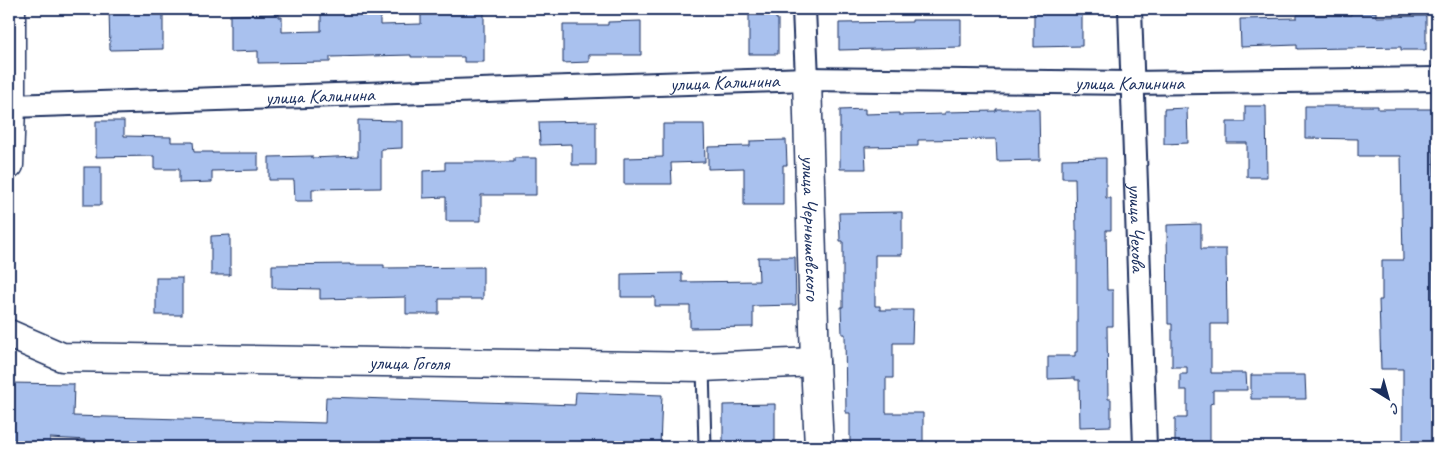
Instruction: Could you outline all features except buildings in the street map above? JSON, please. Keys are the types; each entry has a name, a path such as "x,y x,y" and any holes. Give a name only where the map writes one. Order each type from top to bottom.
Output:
{"street":[{"path":"9,165 11,9"},
{"name":"улица Чернышевского","path":"804,9 819,447"},
{"name":"улица Чехова","path":"1130,9 1145,447"},
{"name":"улица Калинина","path":"11,106 807,80 1132,83 1437,79"},
{"name":"улица Гоголя","path":"9,334 62,357 703,367 815,362"}],"lane":[{"path":"703,367 705,447"}]}
